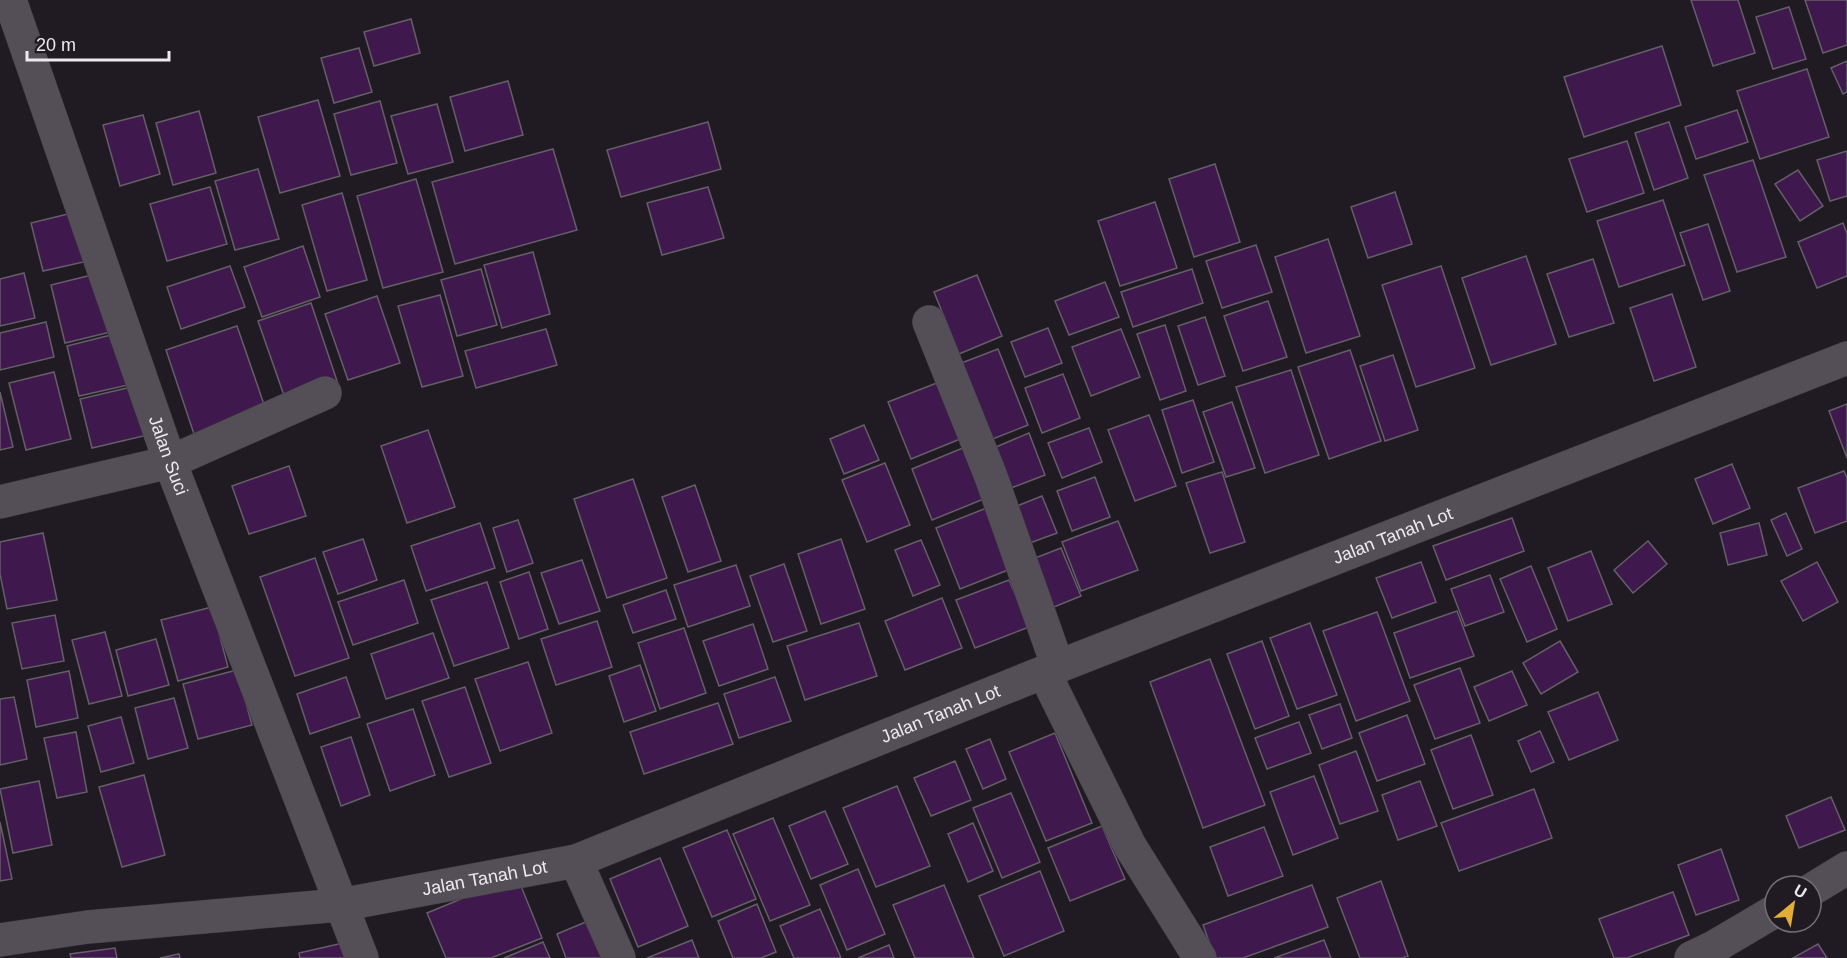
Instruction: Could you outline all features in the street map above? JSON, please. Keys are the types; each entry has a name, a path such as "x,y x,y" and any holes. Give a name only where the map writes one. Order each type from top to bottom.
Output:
{"street":[{"name":"Jalan Suci","path":"10,0 170,462 362,958"},
{"path":"929,322 990,474 1051,670 1130,846 1200,958"},
{"name":"Jalan Tanah Lot","path":"0,940 88,927 340,905 576,861 1051,670 1847,358"},
{"path":"0,502 170,462 325,393"},
{"path":"576,861 619,958"},
{"path":"1823,883 1847,868"},
{"path":"1691,958 1763,918"}],"building":[{"path":"1691,0 1738,0 1755,53 1713,66"},
{"path":"1805,0 1847,0 1847,45 1823,53"},
{"path":"1789,7 1806,59 1773,69 1756,17"},
{"path":"411,19 420,53 374,66 364,32"},
{"path":"1662,46 1681,105 1584,137 1564,77"},
{"path":"359,48 372,92 334,103 321,58"},
{"path":"1847,61 1847,92 1843,94 1831,68"},
{"path":"1807,69 1829,137 1760,159 1737,91"},
{"path":"508,81 523,135 465,151 450,97"},
{"path":"318,100 340,176 280,193 258,117"},
{"path":"380,101 397,163 351,175 334,114"},
{"path":"437,104 453,162 408,174 391,116"},
{"path":"1737,110 1748,142 1696,159 1685,127"},
{"path":"199,111 216,173 173,185 156,123"},
{"path":"143,115 160,174 120,186 103,125"},
{"path":"708,122 721,169 621,197 607,150"},
{"path":"1669,122 1688,178 1654,190 1635,133"},
{"path":"1627,141 1644,193 1587,212 1569,159"},
{"path":"553,149 577,230 455,264 432,182"},
{"path":"1847,151 1847,196 1830,201 1817,160"},
{"path":"1753,160 1786,257 1737,272 1704,175"},
{"path":"1215,164 1240,242 1194,257 1169,179"},
{"path":"258,169 279,239 235,250 215,181"},
{"path":"1798,170 1823,206 1800,221 1775,184"},
{"path":"416,179 443,272 383,288 357,196"},
{"path":"210,187 227,244 167,261 150,204"},
{"path":"708,187 724,238 662,255 647,203"},
{"path":"1395,192 1412,244 1368,258 1351,207"},
{"path":"342,193 367,280 327,291 302,205"},
{"path":"1663,200 1685,265 1619,287 1597,221"},
{"path":"1155,202 1177,268 1120,286 1098,221"},
{"path":"76,212 88,261 43,271 31,223"},
{"path":"1843,223 1847,234 1847,276 1817,288 1798,242"},
{"path":"1708,224 1730,291 1703,300 1680,233"},
{"path":"1328,239 1360,336 1306,353 1275,257"},
{"path":"1256,245 1272,292 1222,308 1206,261"},
{"path":"303,246 320,297 262,317 244,267"},
{"path":"533,252 550,314 502,328 484,265"},
{"path":"1526,256 1556,344 1491,365 1462,278"},
{"path":"1593,259 1614,323 1569,337 1547,274"},
{"path":"230,266 245,307 181,329 167,287"},
{"path":"1441,266 1475,368 1416,387 1382,285"},
{"path":"481,269 497,325 457,336 441,280"},
{"path":"1192,269 1203,303 1133,327 1121,292"},
{"path":"108,271 123,329 65,343 51,285"},
{"path":"24,273 35,318 0,326 0,279"},
{"path":"977,275 1002,336 959,354 934,292"},
{"path":"1105,282 1119,317 1069,335 1055,301"},
{"path":"1672,294 1696,367 1654,381 1630,308"},
{"path":"440,295 463,376 422,387 398,306"},
{"path":"377,296 400,363 348,380 325,314"},
{"path":"1268,301 1287,357 1243,371 1224,316"},
{"path":"311,303 339,387 287,404 258,321"},
{"path":"1205,317 1225,376 1198,385 1178,326"},
{"path":"46,322 54,357 0,370 0,333"},
{"path":"1165,325 1186,391 1160,400 1137,334"},
{"path":"237,326 268,416 196,440 166,350"},
{"path":"1048,328 1062,363 1025,377 1011,342"},
{"path":"546,329 557,365 476,388 465,351"},
{"path":"1121,329 1140,377 1091,396 1072,347"},
{"path":"115,334 128,385 79,396 67,346"},
{"path":"998,349 1028,425 990,440 959,364"},
{"path":"1350,350 1381,441 1329,459 1298,367"},
{"path":"1393,355 1418,430 1385,441 1360,366"},
{"path":"1291,370 1319,455 1265,473 1236,387"},
{"path":"54,372 71,439 26,450 9,383"},
{"path":"1063,374 1080,418 1042,433 1025,388"},
{"path":"947,379 970,435 911,459 888,402"},
{"path":"140,385 152,434 92,448 80,399"},
{"path":"0,392 13,447 0,450"},
{"path":"1193,400 1214,462 1182,473 1162,410"},
{"path":"1232,402 1255,468 1226,477 1203,412"},
{"path":"1847,404 1847,458 1829,411"},
{"path":"1149,415 1176,486 1135,501 1108,430"},
{"path":"864,425 879,460 844,474 830,439"},
{"path":"1089,428 1102,462 1062,478 1048,443"},
{"path":"428,430 455,507 407,523 381,446"},
{"path":"1029,433 1045,475 1011,488 996,447"},
{"path":"970,445 991,496 932,520 912,469"},
{"path":"885,463 910,525 867,542 842,480"},
{"path":"1732,464 1750,508 1713,524 1695,479"},
{"path":"289,466 306,516 249,534 232,486"},
{"path":"1844,471 1847,478 1847,521 1815,533 1798,488"},
{"path":"1222,472 1245,542 1210,553 1186,483"},
{"path":"1095,477 1110,517 1072,531 1057,491"},
{"path":"633,479 667,578 607,598 574,499"},
{"path":"695,485 721,561 688,572 662,497"},
{"path":"1042,496 1057,533 1027,544 1012,508"},
{"path":"989,507 1013,568 960,589 936,528"},
{"path":"1786,513 1802,549 1787,556 1771,520"},
{"path":"1512,518 1524,551 1446,580 1433,546"},
{"path":"518,520 533,563 507,572 493,528"},
{"path":"1118,521 1138,570 1081,591 1062,542"},
{"path":"480,523 495,568 426,591 411,546"},
{"path":"1759,523 1767,555 1728,565 1720,533"},
{"path":"43,533 57,600 7,609 0,574 0,542"},
{"path":"363,539 377,580 338,594 323,552"},
{"path":"841,539 865,609 821,624 798,554"},
{"path":"921,540 940,585 913,596 895,550"},
{"path":"1648,541 1667,564 1633,593 1614,570"},
{"path":"1061,548 1081,596 1044,611 1025,562"},
{"path":"1591,551 1612,604 1568,621 1548,568"},
{"path":"315,558 349,658 295,676 260,577"},
{"path":"582,560 600,611 559,624 541,573"},
{"path":"1421,562 1436,602 1392,618 1376,578"},
{"path":"1817,562 1838,602 1803,621 1781,581"},
{"path":"784,564 807,631 773,642 750,576"},
{"path":"736,565 750,606 688,627 674,585"},
{"path":"1531,566 1557,629 1527,642 1500,579"},
{"path":"529,572 548,629 519,639 500,582"},
{"path":"1490,575 1504,612 1465,626 1451,589"},
{"path":"404,580 418,623 353,645 338,602"},
{"path":"1009,580 1029,627 975,648 956,600"},
{"path":"487,582 509,648 454,666 431,600"},
{"path":"666,590 676,619 633,633 623,605"},
{"path":"942,598 962,648 905,670 885,621"},
{"path":"212,607 228,667 178,681 161,620"},
{"path":"1457,611 1474,656 1410,678 1394,633"},
{"path":"1377,612 1410,701 1356,721 1323,631"},
{"path":"55,615 64,661 22,669 12,623"},
{"path":"597,621 612,667 556,685 541,639"},
{"path":"859,623 877,676 805,700 787,646"},
{"path":"1310,623 1337,695 1297,709 1270,638"},
{"path":"753,624 768,669 719,686 703,641"},
{"path":"684,628 706,693 660,709 638,643"},
{"path":"105,632 122,696 89,704 72,640"},
{"path":"433,633 449,678 386,699 371,654"},
{"path":"156,639 169,685 128,696 116,650"},
{"path":"1262,641 1289,716 1255,729 1227,654"},
{"path":"1560,641 1578,672 1541,694 1523,663"},
{"path":"1210,659 1265,805 1203,828 1150,682"},
{"path":"528,662 552,733 500,751 475,679"},
{"path":"640,665 656,711 624,722 609,676"},
{"path":"1460,668 1480,723 1435,739 1414,685"},
{"path":"237,670 252,725 198,739 183,684"},
{"path":"69,671 78,718 36,727 27,680"},
{"path":"1512,671 1527,705 1489,721 1474,687"},
{"path":"346,677 360,717 310,734 297,694"},
{"path":"775,677 791,721 739,738 724,694"},
{"path":"465,687 491,763 449,777 422,701"},
{"path":"1598,692 1618,740 1569,760 1548,712"},
{"path":"14,697 27,759 0,765 0,699"},
{"path":"174,698 188,748 148,759 135,708"},
{"path":"718,703 733,744 644,774 630,732"},
{"path":"1340,704 1352,738 1322,749 1309,715"},
{"path":"413,709 435,775 390,791 367,724"},
{"path":"1407,715 1425,764 1377,781 1359,733"},
{"path":"121,717 134,763 101,772 88,726"},
{"path":"1299,722 1311,753 1267,769 1255,738"},
{"path":"1540,731 1554,762 1531,772 1518,741"},
{"path":"76,732 87,792 57,798 44,738"},
{"path":"1055,733 1092,823 1046,841 1009,752"},
{"path":"1471,735 1493,795 1453,809 1431,750"},
{"path":"351,737 370,795 341,806 321,747"},
{"path":"990,739 1006,779 983,789 966,749"},
{"path":"1356,751 1378,811 1340,824 1319,765"},
{"path":"955,761 971,800 931,816 914,778"},
{"path":"144,775 165,855 122,867 99,787"},
{"path":"1314,776 1338,838 1293,855 1270,792"},
{"path":"39,781 52,845 13,853 0,789"},
{"path":"1420,781 1437,826 1398,840 1382,795"},
{"path":"897,786 930,866 876,887 843,808"},
{"path":"1534,789 1552,838 1459,871 1441,823"},
{"path":"1011,793 1040,862 1002,878 973,808"},
{"path":"1831,797 1845,830 1799,848 1786,816"},
{"path":"825,811 848,864 811,879 789,826"},
{"path":"773,818 810,905 770,921 733,834"},
{"path":"0,822 12,879 0,881"},
{"path":"973,823 993,871 968,882 948,834"},
{"path":"1102,826 1125,879 1070,901 1048,848"},
{"path":"1264,827 1283,876 1228,896 1210,847"},
{"path":"727,830 756,899 712,917 683,848"},
{"path":"1721,849 1739,900 1696,915 1678,865"},
{"path":"660,858 688,926 638,947 610,879"},
{"path":"858,869 885,934 847,950 820,885"},
{"path":"1040,871 1064,931 1004,956 979,896"},
{"path":"517,876 542,938 491,958 446,958 427,913"},
{"path":"1381,881 1408,956 1360,958 1337,898"},
{"path":"944,885 974,958 915,958 893,905"},
{"path":"1312,885 1328,927 1243,958 1215,958 1203,925"},
{"path":"1673,892 1689,935 1627,958 1614,958 1599,919"},
{"path":"757,904 776,952 761,958 733,958 718,921"},
{"path":"820,909 841,958 794,958 780,926"},
{"path":"593,919 609,958 566,958 557,934"},
{"path":"692,940 699,958 647,958"},
{"path":"1324,940 1331,958 1274,958"},
{"path":"352,941 356,958 300,958 299,953"},
{"path":"543,942 550,958 504,958"},
{"path":"1818,944 1827,958 1793,958"},
{"path":"889,945 894,958 858,958"},
{"path":"115,948 117,958 71,958 70,954"},
{"path":"179,954 180,958 160,958"}]}
